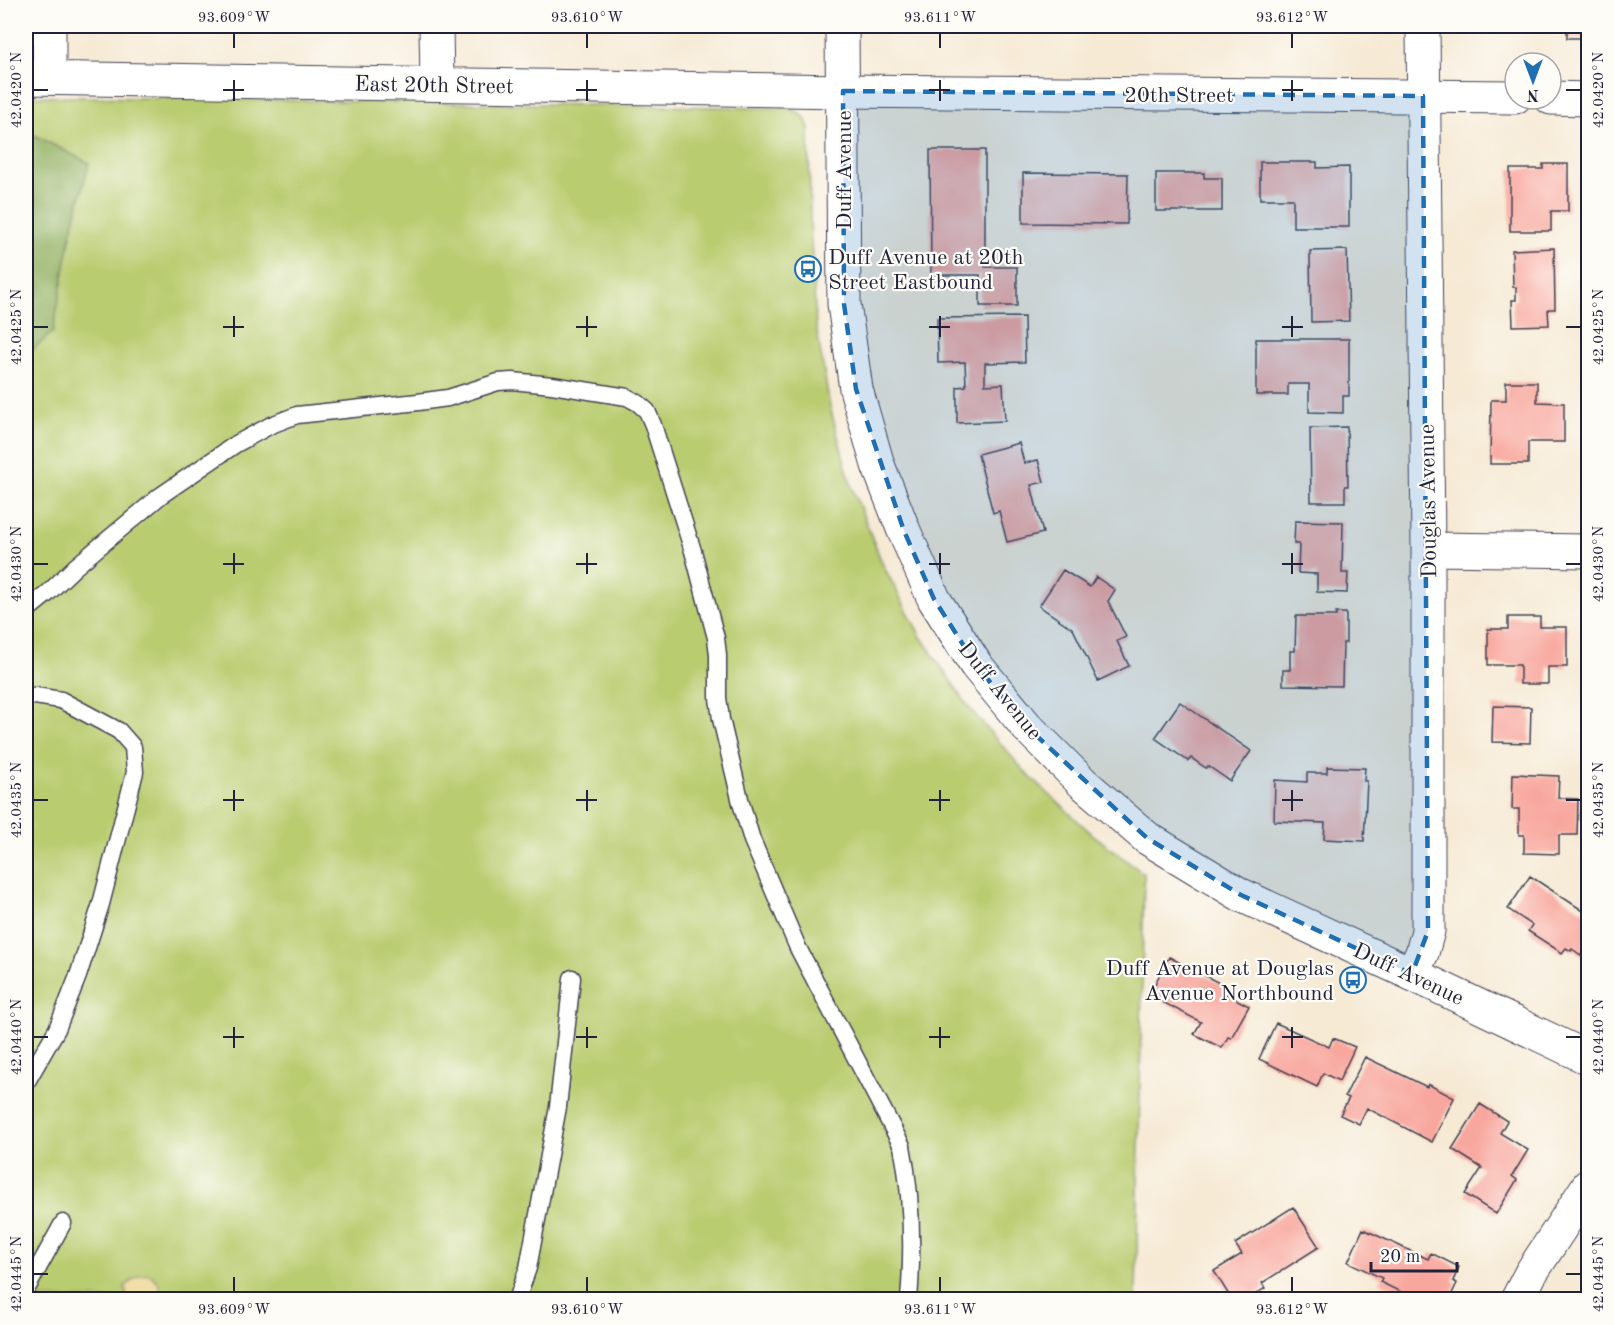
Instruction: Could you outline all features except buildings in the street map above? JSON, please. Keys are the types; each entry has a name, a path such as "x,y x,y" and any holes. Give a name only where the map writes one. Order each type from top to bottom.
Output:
{"street":[{"path":"37,78 49,26"},
{"path":"436,26 437,84"},
{"name":"Duff Avenue","path":"842,26 844,304 856,388 878,465 904,531 934,599 976,664 1043,743 1083,783 1147,838 1240,895 1588,1058"},
{"name":"Douglas Avenue","path":"1412,974 1422,953 1428,931 1428,549 1423,26"},
{"name":"East 20th Street","path":"37,78 843,91"},
{"name":"20th Street","path":"843,91 1503,97"},
{"path":"1563,98 1588,99"},
{"path":"1428,549 1588,551"},
{"path":"1517,1299 1531,1273 1588,1186"}],"lane":[{"path":"26,611 160,496 236,444 271,424 297,415 448,398 498,382 512,381 611,394 627,397 638,403 647,411 653,424 693,551 713,625 718,655 717,688 721,719 752,840 798,948 902,1146 906,1167 911,1243 909,1299"},
{"path":"26,696 61,700 118,731 133,747 135,772 100,904 78,976 57,1029 26,1083"},
{"path":"517,1299 528,1268 558,1107 572,978"},
{"path":"26,1290 63,1223"}],"highlighted area":[{"path":"843,91 1423,96 1428,931 1412,974 1241,895 1147,838 1027,727 976,665 934,599 904,531 856,389 844,304"}],"green space":[{"path":"26,96 788,108 802,116 809,130 810,222 816,326 830,407 851,485 883,565 921,637 970,709 1026,773 1091,833 1144,874 1136,1299 26,1299"},
{"path":"26,131 89,163 71,234 53,332 26,355"}],"sand":[{"path":"147,1274 159,1284 159,1299 127,1299 125,1286 139,1276"}],"place":[{"name":"Duff Avenue at 20th Street Eastbound","path":"808,269"},
{"name":"Duff Avenue at Douglas Avenue Northbound","path":"1353,980"}]}
